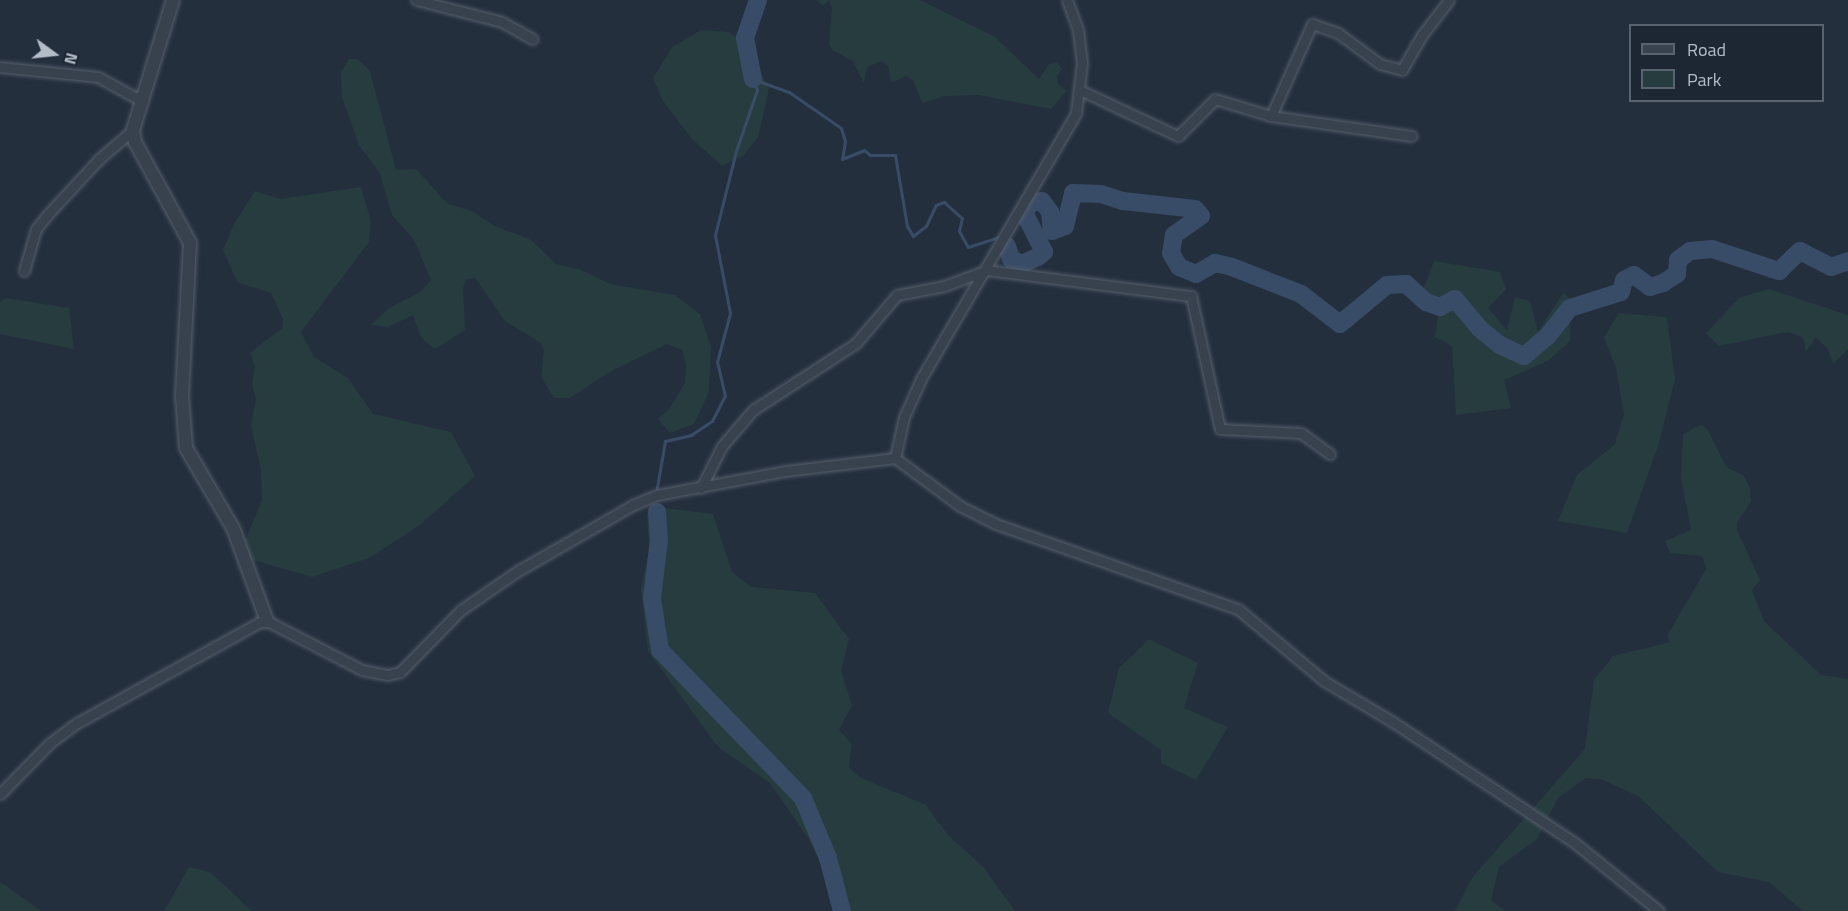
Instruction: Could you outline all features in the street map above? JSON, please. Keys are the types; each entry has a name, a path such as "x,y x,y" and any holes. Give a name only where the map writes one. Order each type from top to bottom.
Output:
{"street":[{"path":"173,0 140,99 133,130 135,142 190,243 182,396 186,448 233,528 267,621 362,670 388,675 400,672 461,610 516,572 633,505 657,495 785,471 895,458 960,506 996,524 1238,609 1324,681 1393,722 1575,843 1659,911"},
{"path":"416,0 502,22 532,39"},
{"path":"895,458 904,417 922,377 987,270 1020,205 1067,133 1082,91 1078,30 1067,0"},
{"path":"1271,116 1312,24 1338,33 1380,64 1402,70 1422,35 1449,0"},
{"path":"0,67 98,77 140,99"},
{"path":"1082,91 1178,136 1215,99 1271,116 1413,136"},
{"path":"24,271 36,229 48,213 99,159 133,130"},
{"path":"700,488 722,446 753,410 856,343 897,295 944,286 987,270 1191,296 1220,429 1301,433 1330,454"},
{"path":"0,794 50,744 77,723 224,640 267,621"}],"green space":[{"path":"816,0 829,0 823,6"},
{"path":"829,0 920,0 995,37 1039,79 1049,64 1058,63 1062,69 1057,76 1058,84 1067,90 1051,109 978,95 945,96 922,103 913,80 906,76 891,83 888,66 882,61 867,67 864,83 853,61 832,50 829,43 832,7"},
{"path":"701,30 728,32 745,41 769,89 758,137 744,155 722,166 691,138 663,101 653,78 672,47"},
{"path":"349,59 358,59 370,71 396,170 416,169 448,204 472,211 493,225 531,240 556,264 581,270 610,284 675,295 700,314 711,347 709,392 694,424 670,433 658,419 670,408 685,383 686,365 682,350 667,344 609,372 570,398 554,398 541,377 544,350 541,343 505,321 475,278 466,280 463,288 465,330 435,349 421,338 413,315 388,327 371,325 389,308 420,292 431,280 414,240 392,215 380,174 359,145 342,97 341,72"},
{"path":"361,187 371,221 369,242 301,332 314,357 348,378 373,414 451,432 475,476 420,525 369,558 312,577 239,556 262,500 261,470 251,425 256,399 252,384 255,366 250,353 282,328 283,319 271,293 237,282 223,250 234,224 255,191 281,199"},
{"path":"1434,261 1500,272 1506,289 1488,308 1507,330 1515,297 1530,301 1538,331 1564,292 1571,301 1570,341 1548,361 1504,380 1511,408 1456,415 1452,346 1435,337 1438,315 1418,304"},
{"path":"1769,289 1848,315 1848,349 1833,364 1828,349 1816,337 1806,352 1803,337 1788,332 1719,346 1706,333 1739,298"},
{"path":"6,298 69,308 74,349 0,334 0,302"},
{"path":"1619,313 1667,317 1675,379 1658,446 1627,533 1558,521 1577,475 1615,444 1624,414 1616,368 1604,337"},
{"path":"1701,425 1707,429 1726,467 1744,476 1750,489 1751,502 1737,523 1737,530 1760,580 1752,590 1764,621 1821,675 1848,679 1848,911 1803,911 1769,882 1718,872 1638,796 1601,779 1586,778 1558,798 1537,839 1499,867 1491,900 1505,911 1455,911 1472,878 1585,749 1594,680 1613,656 1670,642 1667,636 1706,569 1702,556 1670,553 1665,541 1691,530 1681,477 1683,434"},
{"path":"665,508 713,514 732,572 751,587 815,593 849,639 841,671 852,705 839,730 852,744 849,767 859,777 926,805 947,834 984,868 1015,911 838,911 829,879 808,838 770,783 718,747 648,651 641,590 649,549 647,514"},
{"path":"1149,639 1198,663 1184,708 1228,727 1196,780 1161,763 1161,750 1108,713 1119,668"},
{"path":"189,867 210,872 252,911 164,911"},
{"path":"0,883 2,883 41,911 0,911"}],"waterway":[{"path":"753,79 745,38 758,0"},
{"path":"753,79 789,92 841,128 845,141 842,159 864,150 870,155 895,155 907,226 913,236 926,226 936,205 944,202 962,218 959,231 968,247 998,237"},
{"path":"656,493 665,441 691,435 712,421 725,396 717,362 730,313 715,235 736,151 757,90 753,79"},
{"path":"1007,246 1011,259 1022,264 1038,257 1044,252 1024,212 1031,203 1042,201 1050,212 1052,231 1065,226 1073,193 1101,194 1123,201 1195,209 1201,216 1174,235 1171,253 1179,267 1196,274 1215,263 1232,267 1301,294 1340,324 1387,285 1406,284 1426,302 1440,307 1455,299 1480,329 1500,345 1524,356 1547,337 1570,308 1621,292 1624,280 1634,275 1650,287 1663,283 1677,274 1678,260 1690,251 1712,249 1779,271 1800,251 1831,267 1848,261"},
{"path":"657,512 659,540 652,598 660,650 803,798 828,858 842,911"}]}
